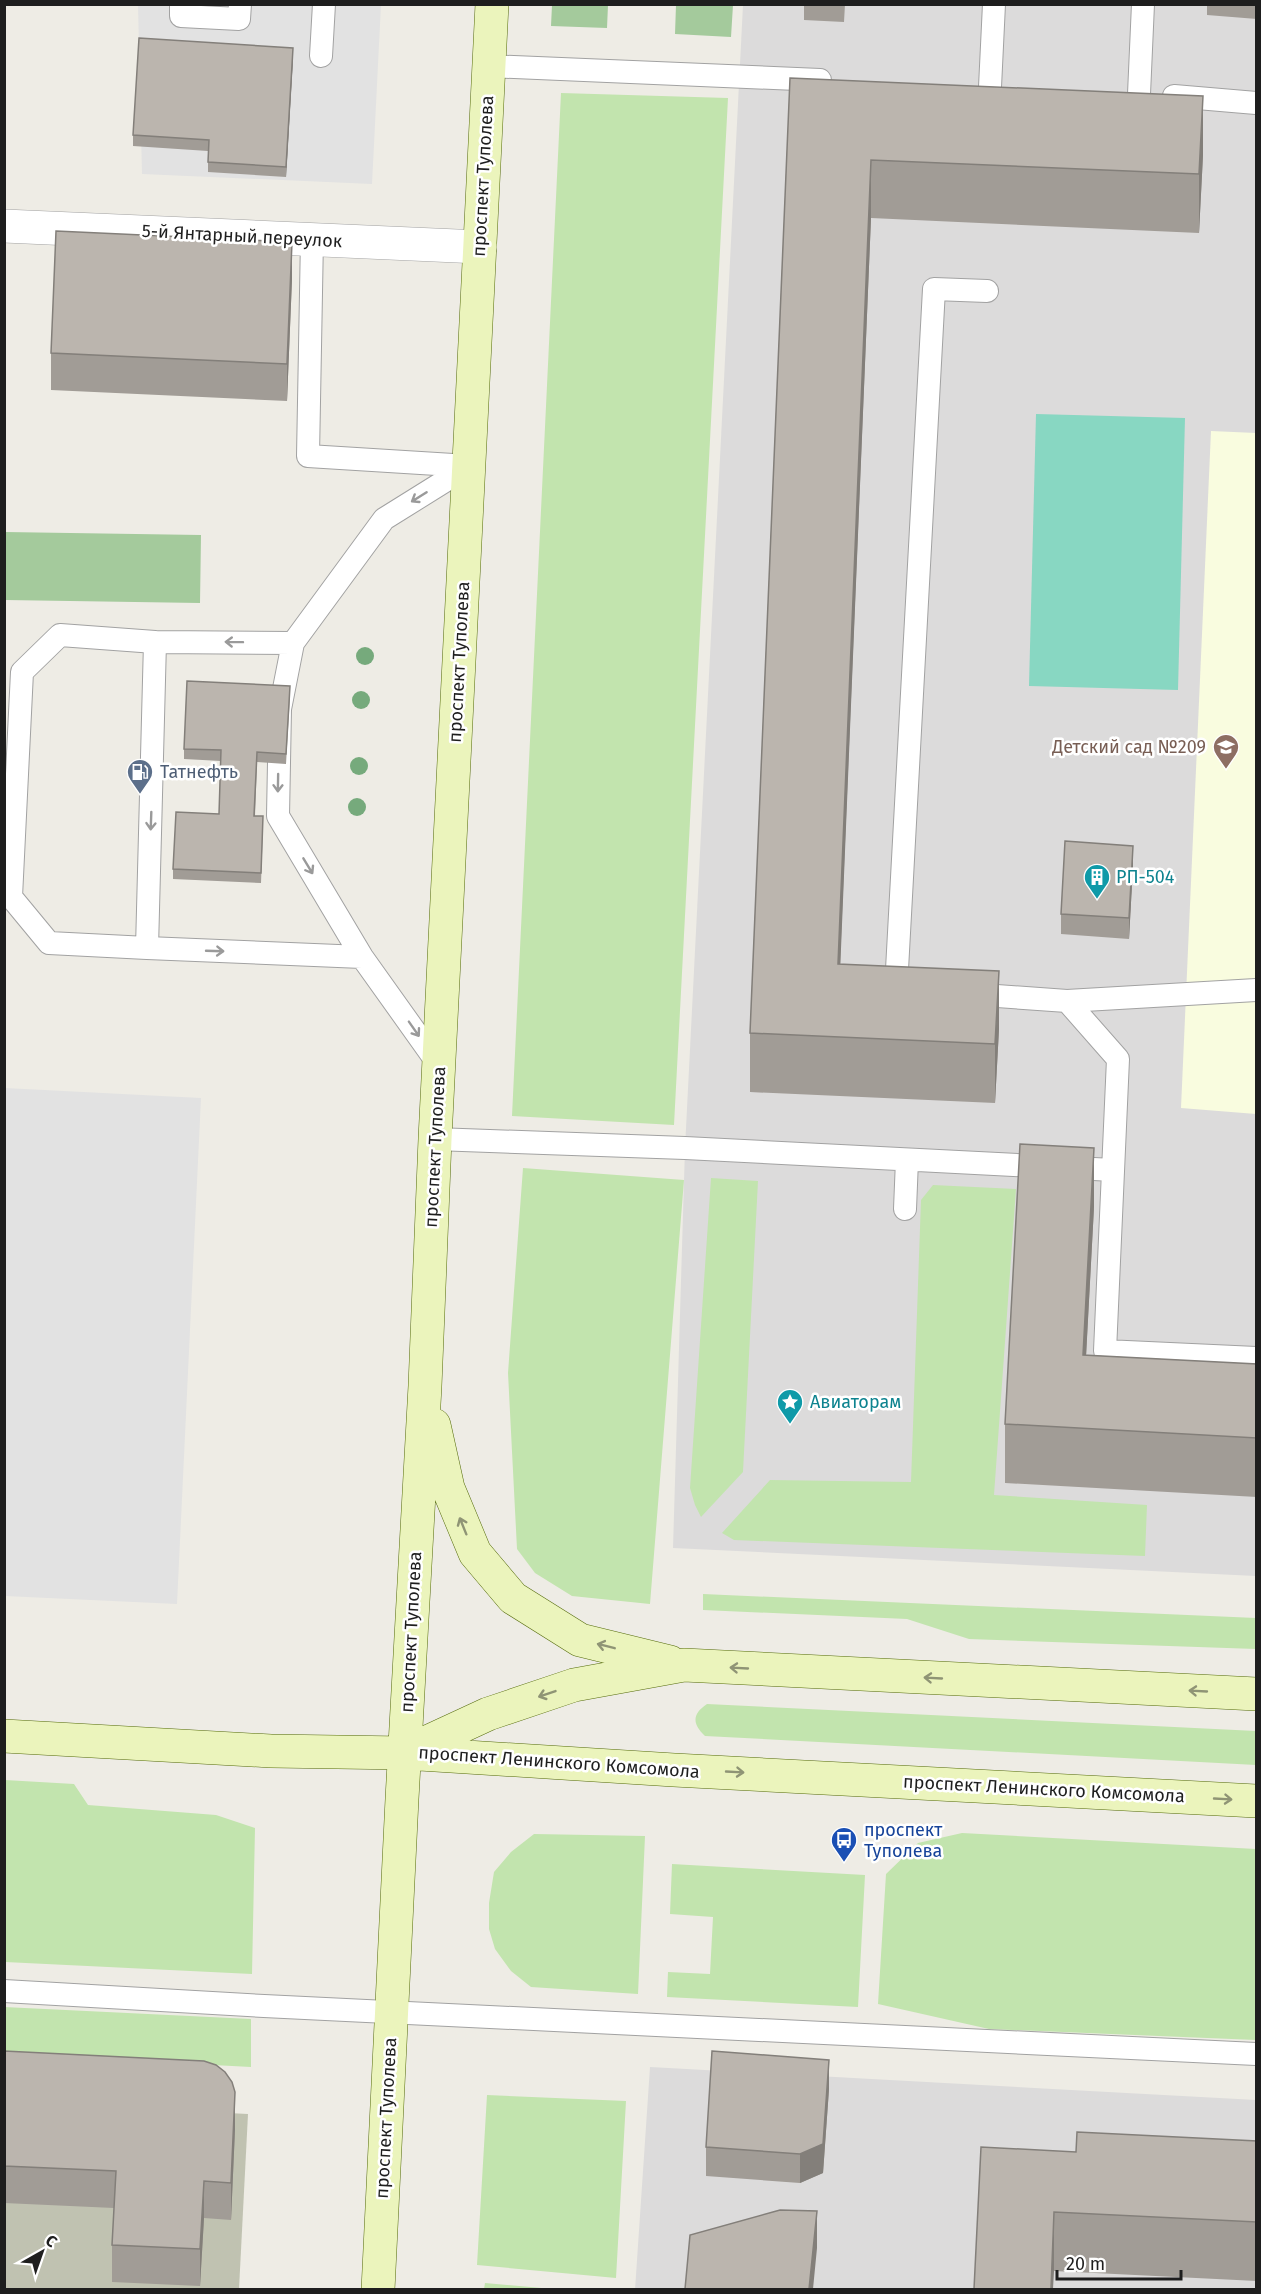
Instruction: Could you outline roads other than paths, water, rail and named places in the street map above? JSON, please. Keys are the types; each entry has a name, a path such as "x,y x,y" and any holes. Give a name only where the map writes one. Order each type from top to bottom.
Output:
{"main road":[{"name":"проспект Туполева","path":"378,2289 404,1753 425,1386 435,1139 492,4"},
{"path":"425,1386 448,1488 475,1553 513,1598 580,1640 684,1665"},
{"name":"проспект Ленинского Комсомола","path":"404,1753 488,1714 574,1684 684,1665 1257,1694"},
{"path":"4,1736 271,1751 404,1753"},
{"name":"проспект Ленинского Комсомола","path":"404,1753 674,1770 1257,1801"}],"street":[{"name":"5-й Янтарный переулок","path":"4,226 480,247"}],"lane":[{"path":"181,4 181,16 239,19 240,4"},
{"path":"321,56 324,4"},
{"path":"990,87 994,4"},
{"path":"1139,94 1143,4"},
{"path":"489,66 847,81"},
{"path":"966,86 1013,88"},
{"path":"1116,93 1257,103"},
{"path":"312,238 308,456 469,466"},
{"path":"919,990 896,988 934,289 987,291"},
{"path":"439,1065 362,957 278,816 280,709 292,643 384,519 469,466"},
{"path":"292,643 155,642 60,635 22,672 11,897 50,944 362,957"},
{"path":"147,948 155,642"},
{"path":"953,992 1067,1001 1257,990"},
{"path":"1067,1001 1118,1059 1105,1351 1257,1358"},
{"path":"435,1139 685,1148 1113,1170"},
{"path":"905,1209 907,1160"},
{"path":"4,1990 1257,2054"}],"place":[{"name":"Детский сад №209","path":"1226,770"},
{"name":"Татнефть","path":"140,795"},
{"name":"РП-504","path":"1097,900"},
{"name":"Авиаторам","path":"790,1425"},
{"name":"проспект Туполева","path":"844,1863"}]}
